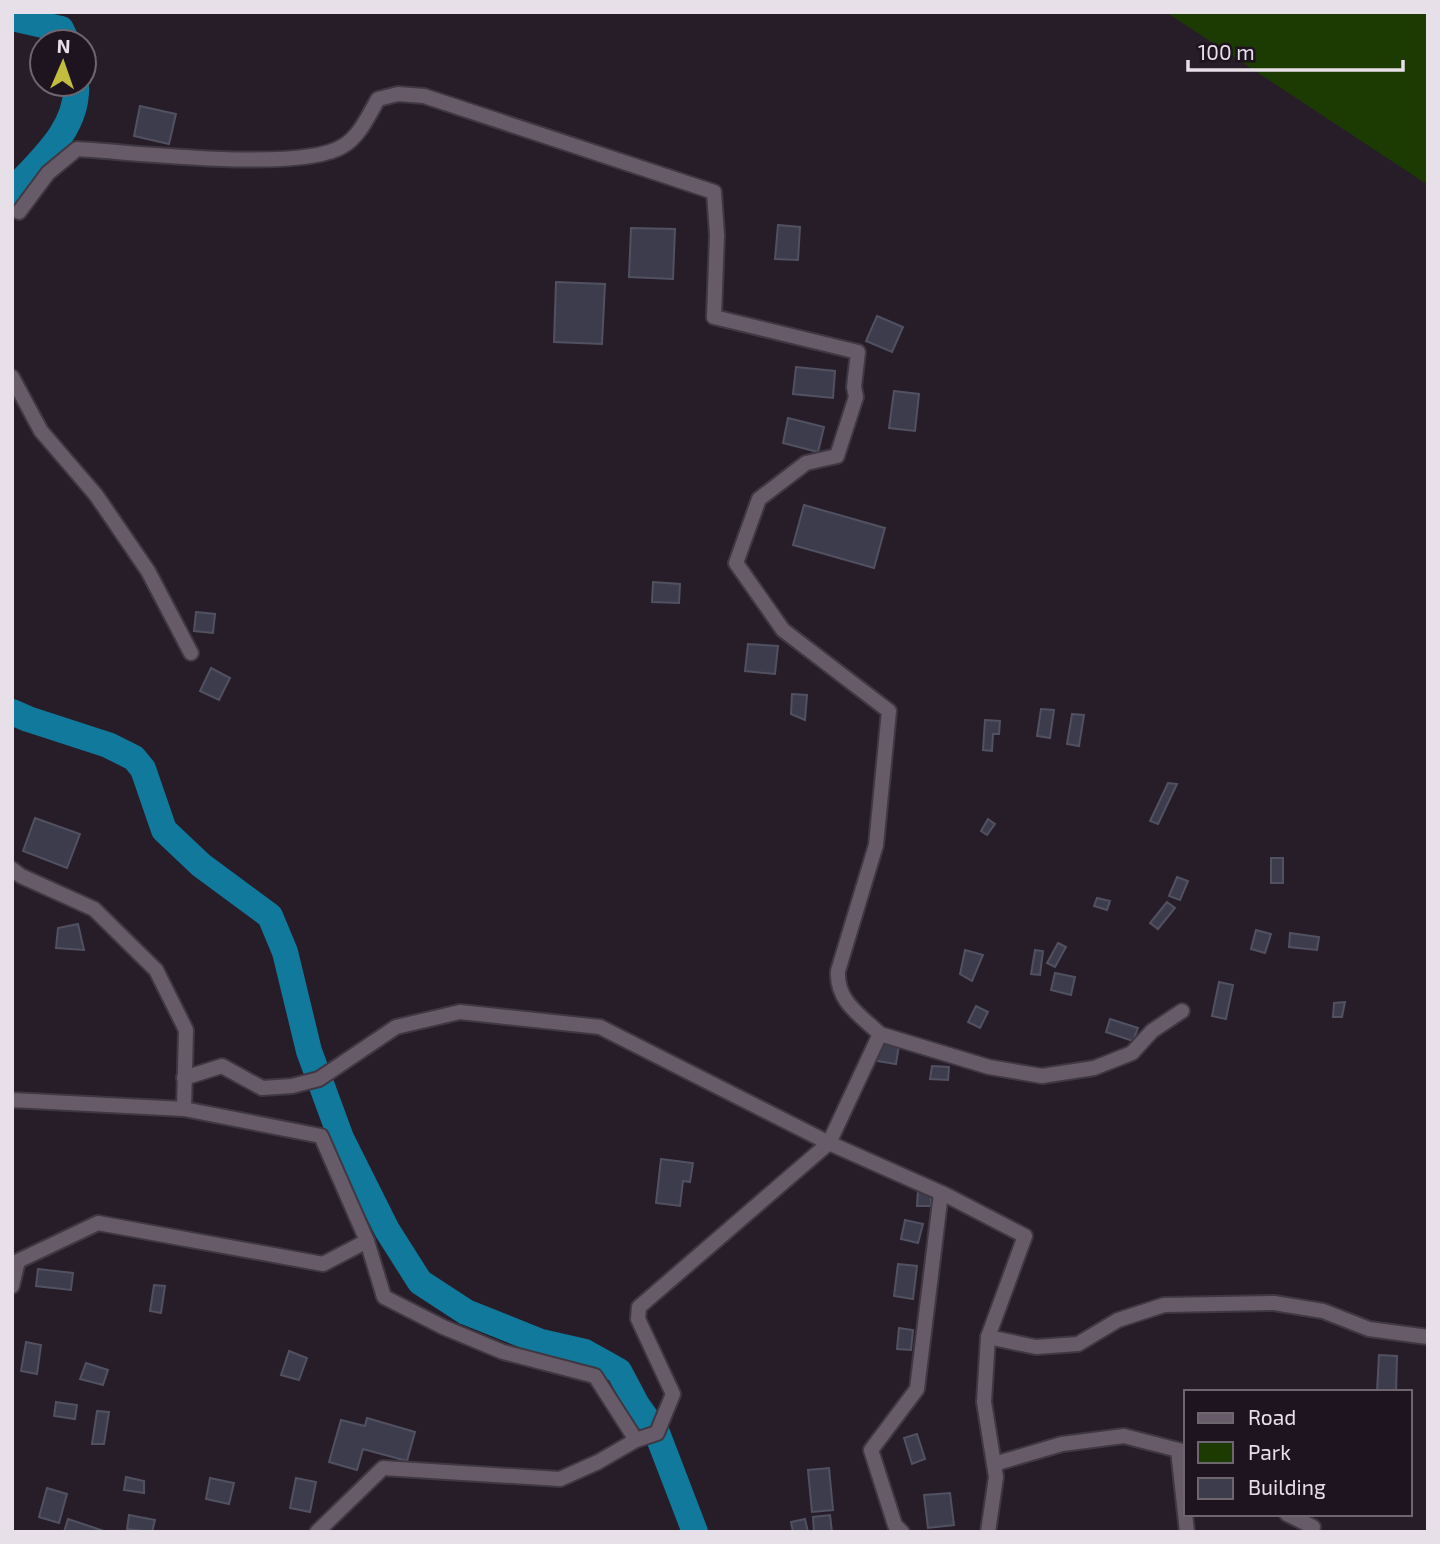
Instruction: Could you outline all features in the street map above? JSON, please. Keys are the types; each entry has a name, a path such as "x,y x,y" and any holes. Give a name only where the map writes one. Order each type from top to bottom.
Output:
{"street":[{"path":"14,214 48,173 77,149 235,159 317,157 345,146 362,127 378,99 398,94 424,96 714,192 717,235 714,317 858,352 854,387 856,397 837,456 806,463 759,499 736,563 783,630 889,711 876,845 838,971 837,984 844,1001 880,1034 989,1067 1042,1076 1094,1068 1132,1053 1152,1031 1182,1011"},
{"path":"12,377 41,431 96,495 148,571 191,653"},
{"path":"12,869 21,876 94,909 156,970 186,1030 184,1108"},
{"path":"184,1078 222,1066 262,1088 292,1086 319,1079 396,1027 460,1012 600,1027 829,1143 941,1193 1025,1236 988,1337 984,1402 996,1477 988,1532"},
{"path":"317,1532 383,1468 560,1479 598,1462 636,1440 657,1433 673,1394 638,1319 639,1307 829,1143 880,1034"},
{"path":"12,1100 184,1108 321,1136 367,1241 384,1297 443,1327 503,1352 595,1376 636,1440"},
{"path":"902,1532 895,1525 871,1450 917,1389 941,1193"},
{"path":"12,1286 18,1261 98,1223 323,1264 367,1241"},
{"path":"988,1337 1036,1347 1078,1344 1118,1320 1164,1305 1274,1303 1323,1311 1369,1329 1428,1337"},
{"path":"994,1464 1062,1444 1124,1436 1182,1451 1184,1492"},
{"path":"1291,1516 1313,1527"}],"green space":[{"path":"1166,12 1428,12 1428,185"}],"building":[{"path":"140,106 176,114 169,144 134,136"},
{"path":"778,225 800,227 798,260 775,259"},
{"path":"631,228 675,229 673,279 629,277"},
{"path":"556,282 605,284 602,344 554,342"},
{"path":"877,316 903,327 892,352 866,341"},
{"path":"796,367 835,371 833,398 793,394"},
{"path":"894,391 919,394 915,431 889,428"},
{"path":"788,418 824,427 818,452 783,443"},
{"path":"804,505 885,528 874,568 793,545"},
{"path":"653,582 680,584 679,603 652,602"},
{"path":"196,612 215,614 213,633 194,631"},
{"path":"748,644 778,646 775,674 745,671"},
{"path":"211,668 230,678 219,700 200,691"},
{"path":"792,694 807,695 805,720 791,714"},
{"path":"1041,709 1054,710 1050,738 1037,736"},
{"path":"1072,714 1084,715 1079,746 1067,744"},
{"path":"985,720 1000,721 999,734 993,734 992,751 983,750"},
{"path":"1168,783 1177,784 1158,824 1150,821"},
{"path":"35,818 80,834 67,868 23,851"},
{"path":"988,819 995,824 987,835 981,831"},
{"path":"1271,858 1283,858 1283,883 1271,883"},
{"path":"1177,877 1188,881 1180,900 1169,896"},
{"path":"1097,898 1110,901 1107,910 1094,906"},
{"path":"1167,902 1175,908 1158,929 1150,923"},
{"path":"78,924 84,950 56,948 58,928"},
{"path":"1256,930 1271,934 1265,953 1251,949"},
{"path":"1290,933 1319,937 1317,950 1289,947"},
{"path":"1058,943 1066,947 1055,967 1047,963"},
{"path":"965,950 983,955 972,981 960,974"},
{"path":"1035,950 1043,951 1040,975 1031,974"},
{"path":"1055,973 1075,977 1071,995 1051,990"},
{"path":"1219,982 1233,985 1226,1019 1212,1016"},
{"path":"1345,1002 1342,1017 1333,1017 1334,1003"},
{"path":"976,1006 988,1012 980,1028 968,1022"},
{"path":"1110,1019 1138,1028 1133,1041 1106,1032"},
{"path":"880,1042 899,1045 896,1064 877,1061"},
{"path":"932,1066 949,1067 948,1080 930,1079"},
{"path":"661,1159 693,1163 690,1182 683,1181 680,1206 656,1203"},
{"path":"918,1190 931,1191 931,1206 917,1206"},
{"path":"905,1220 923,1224 918,1243 901,1239"},
{"path":"898,1264 917,1266 913,1299 894,1296"},
{"path":"38,1269 73,1273 71,1290 36,1286"},
{"path":"154,1285 165,1286 161,1313 150,1311"},
{"path":"899,1328 913,1330 911,1350 897,1349"},
{"path":"26,1342 41,1345 37,1374 21,1371"},
{"path":"289,1351 307,1358 299,1380 281,1375"},
{"path":"1379,1355 1397,1356 1396,1390 1377,1390"},
{"path":"86,1363 108,1370 103,1385 80,1379"},
{"path":"56,1402 77,1405 75,1419 54,1416"},
{"path":"97,1411 109,1412 104,1444 92,1444"},
{"path":"367,1418 415,1432 407,1461 363,1449 357,1470 329,1462 341,1420 365,1426"},
{"path":"917,1434 925,1459 912,1464 904,1438"},
{"path":"829,1468 833,1510 812,1512 808,1470"},
{"path":"126,1477 144,1481 144,1493 124,1490"},
{"path":"210,1478 234,1483 229,1504 206,1499"},
{"path":"296,1478 316,1482 310,1512 290,1508"},
{"path":"47,1488 67,1494 59,1523 39,1517"},
{"path":"950,1493 954,1525 928,1528 924,1495"},
{"path":"129,1515 155,1520 152,1532 127,1529"},
{"path":"830,1515 832,1532 814,1532 813,1517"},
{"path":"68,1519 104,1531 104,1532 64,1532"},
{"path":"805,1519 808,1532 793,1532 791,1522"}],"waterway":[{"path":"12,18 57,28"},
{"path":"12,191 45,156 64,130 75,98"},
{"path":"12,712 108,745 134,758 143,769 164,830 201,865 270,916 285,952 309,1051 341,1138 387,1230 420,1282 466,1312 541,1342 585,1352 619,1371 637,1405 657,1433 695,1532"}]}
